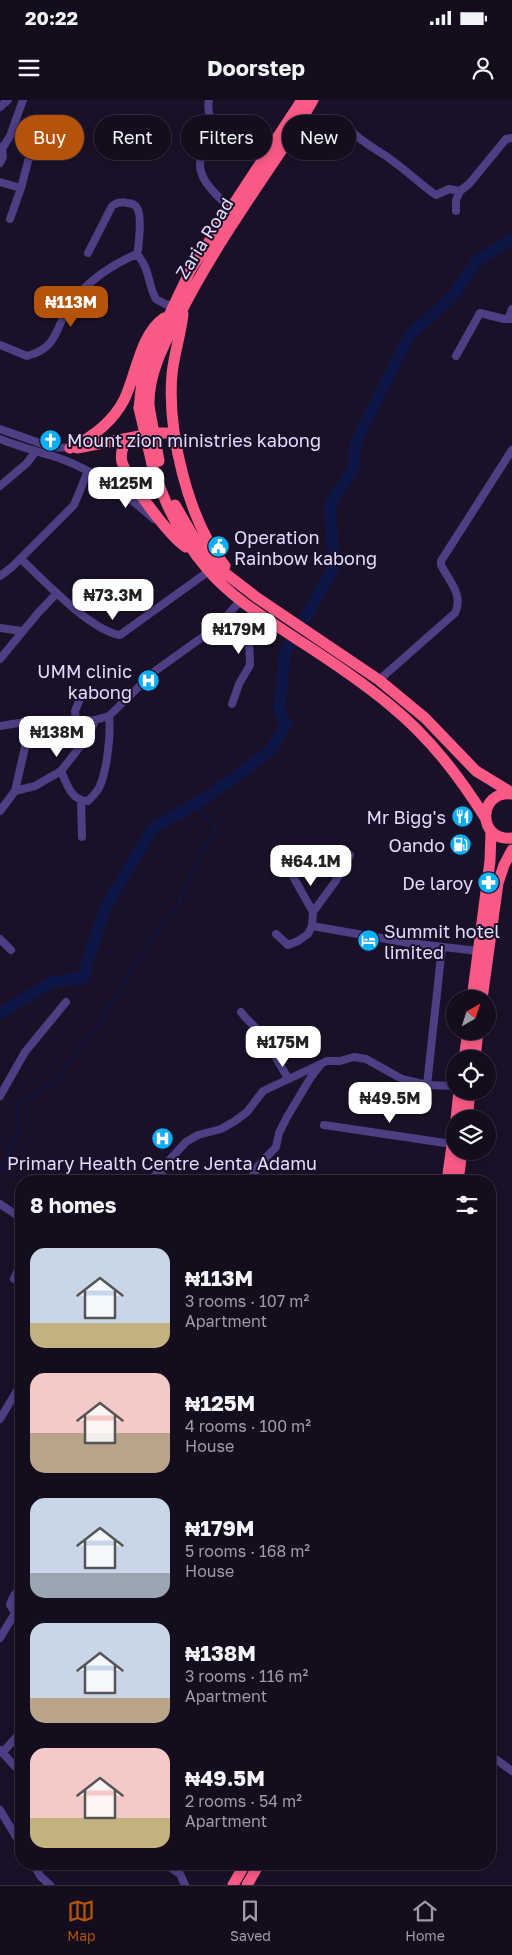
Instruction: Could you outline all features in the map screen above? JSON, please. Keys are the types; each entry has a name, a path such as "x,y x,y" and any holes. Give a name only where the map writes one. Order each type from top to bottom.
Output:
{"highway":[{"path":"302,100 191,270 170,311 142,380 144,407 155,462 172,517 209,571 241,600 384,700 423,735 450,765 486,819 491,831 490,861 473,990"},
{"name":"Zaria Road","path":"144,407 166,342 185,303 210,258 313,100"},
{"path":"185,303 172,372 172,402 176,438 184,479 190,501 207,538 224,564 256,598"},
{"path":"70,448 95,434 114,415 125,398 141,352 155,326 170,311"},
{"path":"70,448 161,432 176,438"},
{"path":"126,439 121,458 125,469 145,500 172,535 195,553"},
{"path":"155,462 196,541 225,573 256,598 379,680 425,718 471,766 512,794"},
{"path":"486,819 486,809 491,801 499,795 512,794"},
{"path":"491,831 502,838 512,838"},
{"path":"483,990 498,883 504,865 512,850"},
{"path":"448,1175 450,1160"},
{"path":"459,1175 461,1160"},
{"path":"242,1882 253,1870"}],"street":[{"path":"0,107 8,100"},
{"path":"0,162 3,157 1,148 10,136 23,100"},
{"path":"209,100 210,132 201,157 200,167 206,183 230,209"},
{"path":"356,137 367,142 436,195 449,189 460,191"},
{"path":"456,211 456,200 460,191 469,184 506,139 512,138"},
{"path":"10,219 28,160"},
{"path":"0,182 21,188"},
{"path":"88,253 108,212 116,203 121,202 134,205 139,212 139,246 137,254"},
{"path":"137,254 148,271 156,299 170,311"},
{"path":"0,344 27,356 45,348 57,335 64,315 72,302 90,282 113,265 137,254"},
{"path":"456,356 480,313 510,319 512,309"},
{"path":"0,429 51,447 70,448"},
{"path":"0,439 60,459 88,471 123,491 172,535"},
{"path":"379,680 454,613 457,608 458,594 441,562 512,450"},
{"path":"0,486 27,462 36,451"},
{"path":"0,576 21,558 74,505 88,471"},
{"path":"21,558 57,594 87,618 111,634 120,635 209,571"},
{"path":"0,659 22,631 57,594"},
{"path":"0,726 31,721 95,720 109,716 155,671 226,618 241,600"},
{"path":"232,704 239,684 250,665 249,640 260,614"},
{"path":"0,628 22,631"},
{"path":"76,721 75,711 80,699"},
{"path":"61,771 70,792 76,799 88,801 98,789 111,732 109,716"},
{"path":"14,791 35,786 61,771 89,735 95,720"},
{"path":"0,811 14,791 31,721"},
{"path":"82,801 82,838"},
{"path":"276,934 288,945 308,934 312,926 313,912 335,882 350,855"},
{"path":"291,873 313,912"},
{"path":"312,926 478,951"},
{"path":"0,939 11,950"},
{"path":"427,1085 442,947"},
{"path":"0,1096 25,1052 66,1002"},
{"path":"241,1012 248,1022 265,1038 288,1078"},
{"path":"155,1175 186,1142 221,1129 235,1121 246,1112 263,1091 322,1062 354,1057 366,1059 402,1079 427,1085 446,1086"},
{"path":"253,1175 258,1166 276,1147 279,1133 286,1117 310,1077 322,1062"},
{"path":"324,1125 446,1143"},
{"path":"158,1172 162,1175"},
{"path":"0,1204 15,1214"},
{"path":"0,1419 15,1394"},
{"path":"0,1638 15,1613 10,1605 15,1594"},
{"path":"15,1738 1,1751 15,1766"},
{"path":"496,1759 512,1771"},
{"path":"0,1810 15,1834"},
{"path":"37,1870 50,1885"},
{"path":"174,1870 180,1874 185,1885"}],"waterway":[{"path":"0,1013 52,982 84,978 87,962 106,906 153,828 207,797 271,750 286,724 279,711 285,653 334,567 330,504 353,469 356,442 409,336 454,295 476,261 512,239"},
{"path":"0,1173 19,1131 16,1104 55,1082 100,1023 146,947 178,906 184,888 214,832 214,824 202,814 196,804"}],"place":[{"name":"Mount zion ministries kabong","path":"51,440"},
{"name":"Operation Rainbow kabong","path":"218,547"},
{"name":"UMM clinic kabong","path":"148,681"},
{"name":"Mr Bigg's","path":"462,817"},
{"name":"Oando","path":"461,845"},
{"name":"De laroy","path":"489,883"},
{"name":"Summit hotel limited","path":"368,941"},
{"name":"Primary Health Centre Jenta Adamu","path":"162,1138"}]}
